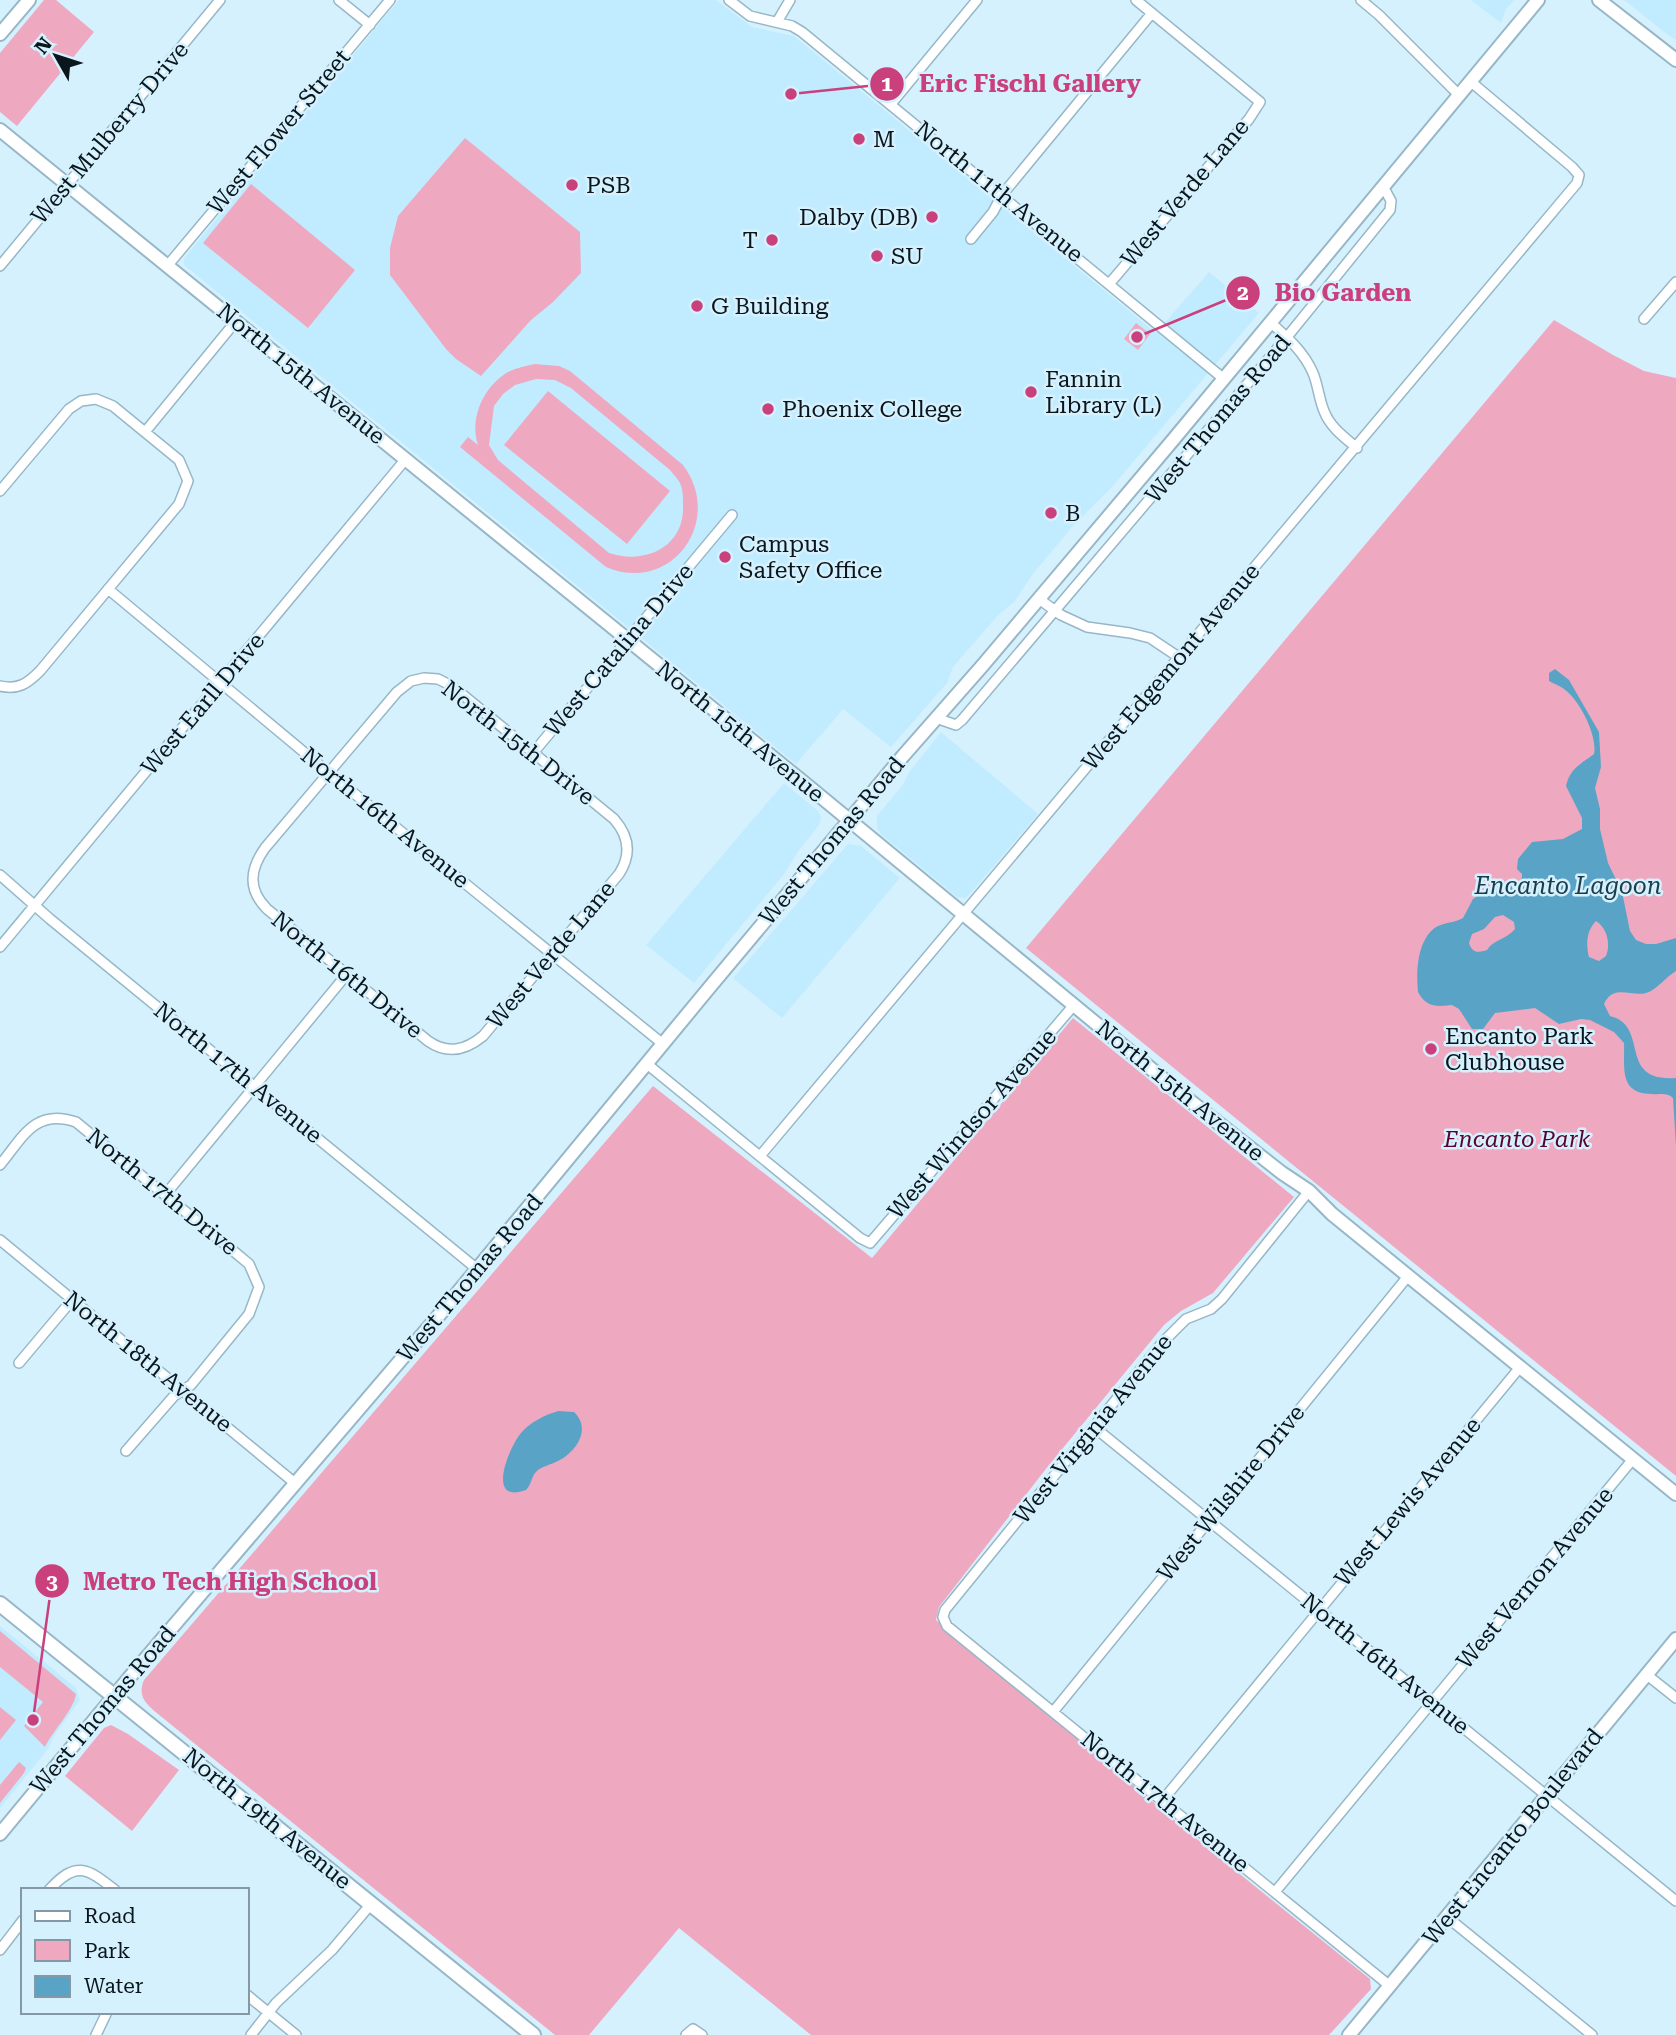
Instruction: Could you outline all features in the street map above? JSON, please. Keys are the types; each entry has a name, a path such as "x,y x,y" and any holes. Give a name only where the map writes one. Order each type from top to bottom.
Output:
{"main road":[{"name":"North 19th Avenue","path":"0,1604 533,2035"}],"street":[{"path":"0,34 29,0"},
{"name":"West Mulberry Drive","path":"0,267 220,0"},
{"path":"339,0 370,25"},
{"name":"West Flower Street","path":"167,265 390,0"},
{"name":"North 11th Avenue","path":"729,0 750,16 777,22 802,32 1224,379"},
{"path":"777,22 790,0"},
{"path":"891,104 977,0"},
{"path":"971,239 993,212 1002,195 1152,13 1136,0"},
{"path":"1361,0 1459,94"},
{"name":"West Thomas Road","path":"0,1834 477,1269 849,821 1271,323 1538,0"},
{"path":"1599,0 1676,60"},
{"name":"West Verde Lane","path":"1110,283 1249,119 1260,102 1152,13"},
{"name":"West Edgemont Avenue","path":"760,1156 1577,183 1579,175 1470,81"},
{"name":"North 15th Avenue","path":"0,130 1260,1156 1309,1191 1332,1214 1676,1494"},
{"name":"West Thomas Road","path":"936,718 956,725 962,720 1287,337 1390,210 1391,201 1383,186"},
{"path":"1644,319 1676,282"},
{"path":"145,432 236,321"},
{"path":"1271,323 1304,357 1313,374 1325,413 1335,430 1356,448"},
{"path":"0,491 69,409 82,401 96,399 113,406 179,460 188,481 179,504 29,682 19,688 0,687"},
{"name":"West Earll Drive","path":"0,947 405,460"},
{"name":"West Catalina Drive","path":"533,753 732,515"},
{"name":"North 16th Avenue","path":"108,590 663,1044"},
{"path":"1039,599 1087,627 1150,638 1180,658"},
{"name":"North 15th Drive","path":"329,773 397,692 411,681 438,679 452,686 614,819 624,832 628,851"},
{"name":"North 16th Drive","path":"329,773 256,860 252,877 255,895 260,902 435,1046 450,1050 461,1049"},
{"name":"West Verde Lane","path":"461,1049 483,1036 619,874 628,851"},
{"name":"North 17th Avenue","path":"0,875 477,1269"},
{"path":"165,1195 347,974"},
{"name":"West Windsor Avenue","path":"760,1156 860,1238 870,1243 1074,1005"},
{"path":"647,1064 760,1156"},
{"name":"North 17th Drive","path":"0,1164 29,1128 40,1121 51,1117 76,1122 249,1264 259,1287 249,1314 191,1385 182,1391"},
{"name":"West Virginia Avenue","path":"943,1617 945,1610 1175,1328 1185,1319 1211,1309 1222,1299 1309,1191"},
{"name":"North 18th Avenue","path":"0,1240 296,1483"},
{"name":"West Wilshire Drive","path":"1053,1712 1409,1275"},
{"path":"19,1363 72,1300"},
{"name":"West Lewis Avenue","path":"1162,1801 1521,1367"},
{"path":"126,1451 174,1396 182,1391"},
{"name":"North 16th Avenue","path":"1094,1427 1676,1901"},
{"name":"West Vernon Avenue","path":"1275,1892 1633,1459"},
{"name":"North 17th Avenue","path":"943,1617 947,1626 1390,1986"},
{"name":"West Encanto Boulevard","path":"1349,2035 1676,1639"},
{"path":"1647,1675 1676,1698"},
{"path":"51,1888 68,1873 76,1870 92,1872 113,1888"},
{"path":"251,2035 268,2012 332,1950 371,1904"},
{"path":"1447,1917 1592,2035"},
{"path":"0,1950 21,1923"},
{"path":"248,1996 296,2035"},
{"path":"96,2035 106,2014"},
{"path":"689,2032 702,2035"}],"shaded area":[{"name":"Phoenix College","path":"399,0 716,0 752,27 794,36 1156,333 1209,272 1259,313 1112,487 1072,527 1032,575 1014,602 999,614 953,667 947,683 891,747 843,709 796,764 184,265 184,258"},
{"path":"1471,0 1514,0 1506,9 1501,23"},
{"path":"1624,0 1676,0 1676,40 1668,35"},
{"path":"941,732 1038,814 965,898 957,897 877,828 877,816"},
{"path":"784,783 818,811 821,817 819,825 784,874 694,983 646,945"},
{"path":"848,844 861,846 900,878 782,1018 733,978"},
{"path":"0,1626 76,1688 80,1700 48,1749 0,1808"}],"green space":[{"path":"44,0 56,0 94,32 17,126 0,112 0,53"},
{"path":"465,138 580,232 581,273 531,320 481,376 446,349 390,275 390,248 398,216"},
{"path":"251,184 355,270 308,328 203,243"},
{"name":"Encanto Park","path":"1554,320 1644,371 1676,378 1676,1476 1026,948"},
{"path":"1136,323 1150,334 1138,350 1124,339"},
{"path":"535,364 559,366 570,371 683,465 694,487 698,508 694,529 685,548 670,562 651,571 630,573 606,567 460,447 468,437 478,445 477,414 486,394 499,378 518,368","holes":["536,379 555,380 571,388 670,470 679,481 683,497 682,520 670,542 660,549 636,556 609,553 498,460 489,445 494,406 503,394 515,385"]},
{"path":"548,391 670,491 627,544 504,445"},
{"path":"1073,1018 1294,1197 1213,1293 1181,1311 1164,1325 1045,1470 939,1607 936,1620 1216,1855 1370,1979 1371,1989 1329,2035 811,2035 679,1928 589,2035 555,2035 146,1703 142,1695 144,1680 653,1086 872,1258"},
{"path":"0,1631 76,1694 72,1706 45,1747 24,1726 43,1702 0,1667"},
{"path":"0,1707 16,1720 0,1740"},
{"path":"111,1725 179,1770 132,1831 65,1776 104,1728"},
{"path":"19,1762 26,1768 24,1773 0,1803 0,1785"}],"water":[{"name":"Encanto Lagoon","path":"1555,669 1569,680 1599,732 1601,767 1595,788 1600,809 1600,829 1608,863 1622,892 1630,931 1636,940 1646,944 1676,938 1676,971 1649,992 1618,992 1608,997 1604,1004 1610,1016 1622,1022 1629,1030 1640,1063 1646,1071 1658,1077 1676,1078 1676,1146 1673,1098 1666,1094 1641,1093 1628,1084 1624,1070 1624,1043 1614,1032 1590,1020 1581,1019 1559,1024 1535,1008 1495,1013 1483,1029 1472,1029 1459,1009 1452,1005 1432,1005 1424,1001 1418,992 1417,975 1421,948 1436,927 1463,918 1473,899 1489,888 1504,882 1517,884 1522,878 1517,869 1518,859 1532,842 1563,839 1582,829 1582,818 1566,786 1573,771 1594,754 1593,738 1576,701 1564,689 1549,681 1549,673","holes":["1503,915 1514,922 1515,929 1487,950 1474,950 1469,943 1472,934 1484,929 1495,917","1596,921 1603,928 1608,941 1606,956 1599,961 1589,957 1587,948 1589,934"]},
{"path":"558,1411 574,1412 579,1419 582,1433 576,1446 565,1457 537,1471 526,1490 514,1492 506,1489 503,1482 506,1461 516,1440 533,1422"}],"place":[{"name":"Eric Fischl Gallery","path":"791,94"},
{"name":"M","path":"859,139"},
{"name":"PSB","path":"572,185"},
{"name":"Dalby (DB)","path":"932,217"},
{"name":"T","path":"772,240"},
{"name":"SU","path":"877,256"},
{"name":"G Building","path":"697,306"},
{"name":"Bio Garden","path":"1137,337"},
{"name":"Fannin Library (L)","path":"1031,392"},
{"name":"Phoenix College","path":"768,409"},
{"name":"B","path":"1051,513"},
{"name":"Campus Safety Office","path":"725,557"},
{"name":"Encanto Park Clubhouse","path":"1431,1049"},
{"name":"Metro Tech High School","path":"33,1720"}]}
